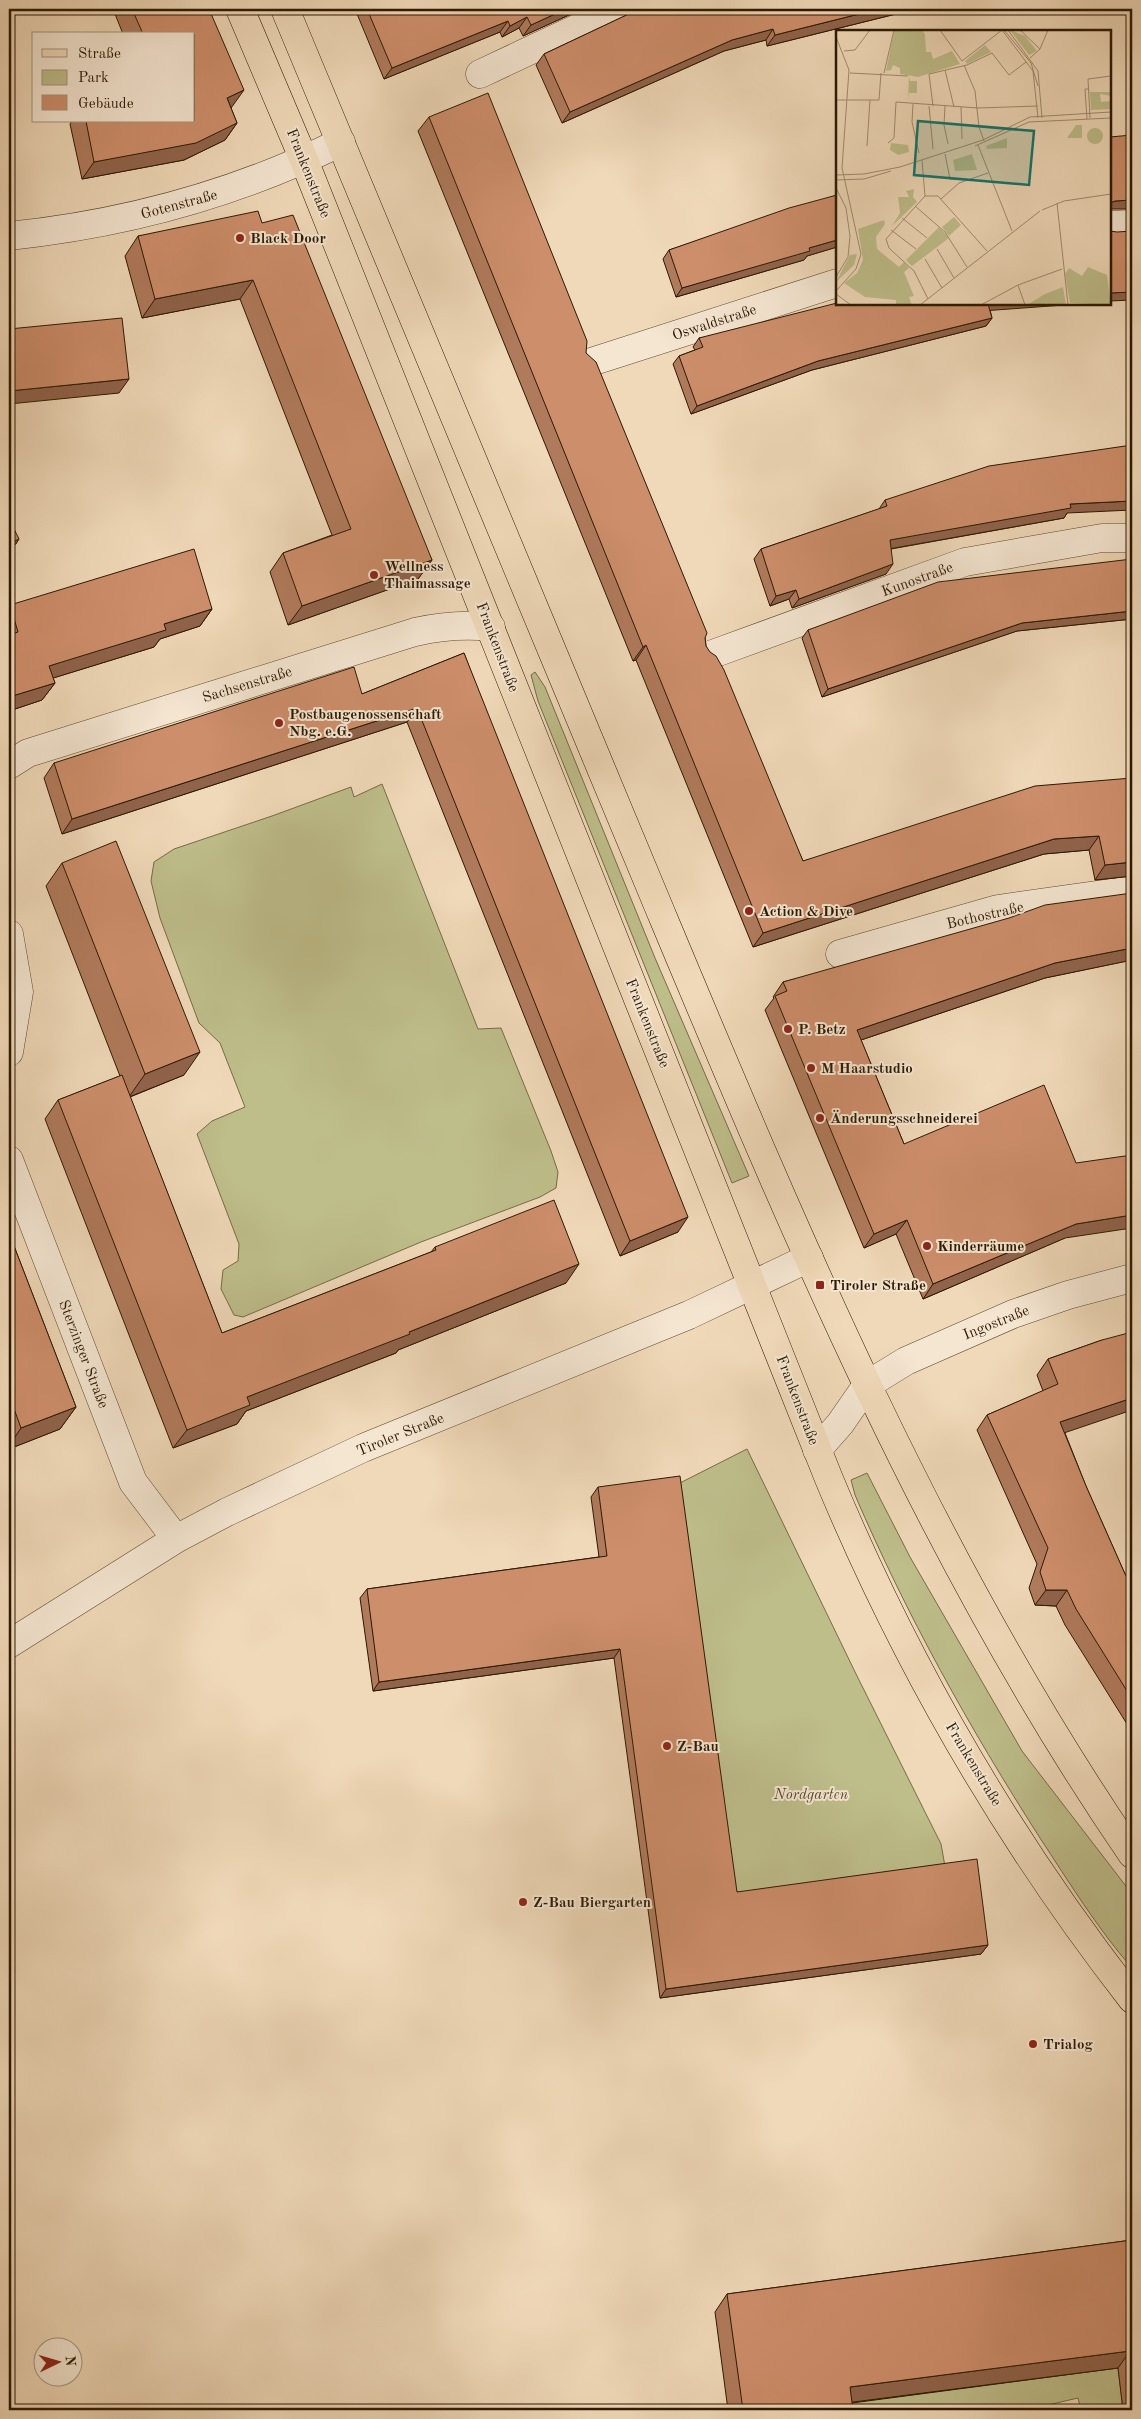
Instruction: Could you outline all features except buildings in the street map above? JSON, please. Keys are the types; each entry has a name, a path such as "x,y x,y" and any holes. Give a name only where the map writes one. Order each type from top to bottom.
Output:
{"main road":[{"name":"Frankenstraße","path":"240,9 304,160 491,627 817,1450 884,1602 960,1742 1059,1898 1132,1999"},
{"path":"285,9 692,988 809,1258 867,1385 930,1512 1013,1666 1077,1772 1132,1854"}],"street":[{"path":"480,74 618,9"},
{"name":"Gotenstraße","path":"9,236 54,232 102,223 195,200 238,187 304,160 341,142"},
{"path":"1111,225 1132,224"},
{"name":"Oswaldstraße","path":"591,362 836,283"},
{"name":"Kunostraße","path":"710,655 965,562 1102,538 1132,538"},
{"name":"Sachsenstraße","path":"9,765 28,753 415,632 448,625 468,624 491,627"},
{"name":"Bothostraße","path":"840,954 998,909 1132,890"},
{"path":"9,934 19,992 9,1052"},
{"name":"Sterzinger Straße","path":"9,1160 133,1482 176,1539"},
{"name":"Tiroler Straße","path":"9,1644 176,1539 364,1448 689,1314 809,1258"},
{"name":"Ingostraße","path":"867,1385 906,1361 1013,1314 1068,1295 1132,1278"},
{"path":"817,1450 840,1424 867,1385"}],"green space":[{"path":"535,672 545,687 655,958 749,1176 732,1183 538,701 531,675"},
{"path":"382,784 478,1029 501,1028 551,1151 558,1172 556,1188 540,1197 421,1242 243,1317 234,1315 221,1289 223,1270 238,1261 239,1244 197,1134 212,1121 245,1107 220,1043 199,1023 160,918 151,881 154,862 174,849 351,787 354,797"},
{"name":"Nordgarten","path":"747,1449 941,1844 946,1872 730,1901 674,1486"},
{"path":"867,1473 910,1557 1022,1751 1132,1894 1132,1968 1095,1921 1040,1838 988,1755 940,1670 896,1584 855,1495 851,1480"},
{"path":"1118,2368 1123,2410 1081,2410 1078,2398 1026,2410 838,2410 838,2404"}],"place":[{"name":"Black Door","path":"240,238"},
{"name":"Wellness Thaimassage","path":"374,575"},
{"name":"Postbaugenossenschaft Nbg. e.G.","path":"279,723"},
{"name":"Action & Dive","path":"749,911"},
{"name":"P. Betz","path":"788,1029"},
{"name":"M Haarstudio","path":"811,1068"},
{"name":"Änderungsschneiderei","path":"820,1118"},
{"name":"Kinderräume","path":"927,1246"},
{"name":"Tiroler Straße","path":"820,1285"},
{"name":"Z-Bau","path":"667,1746"},
{"name":"Z-Bau Biergarten","path":"523,1902"},
{"name":"Trialog","path":"1033,2044"}]}
